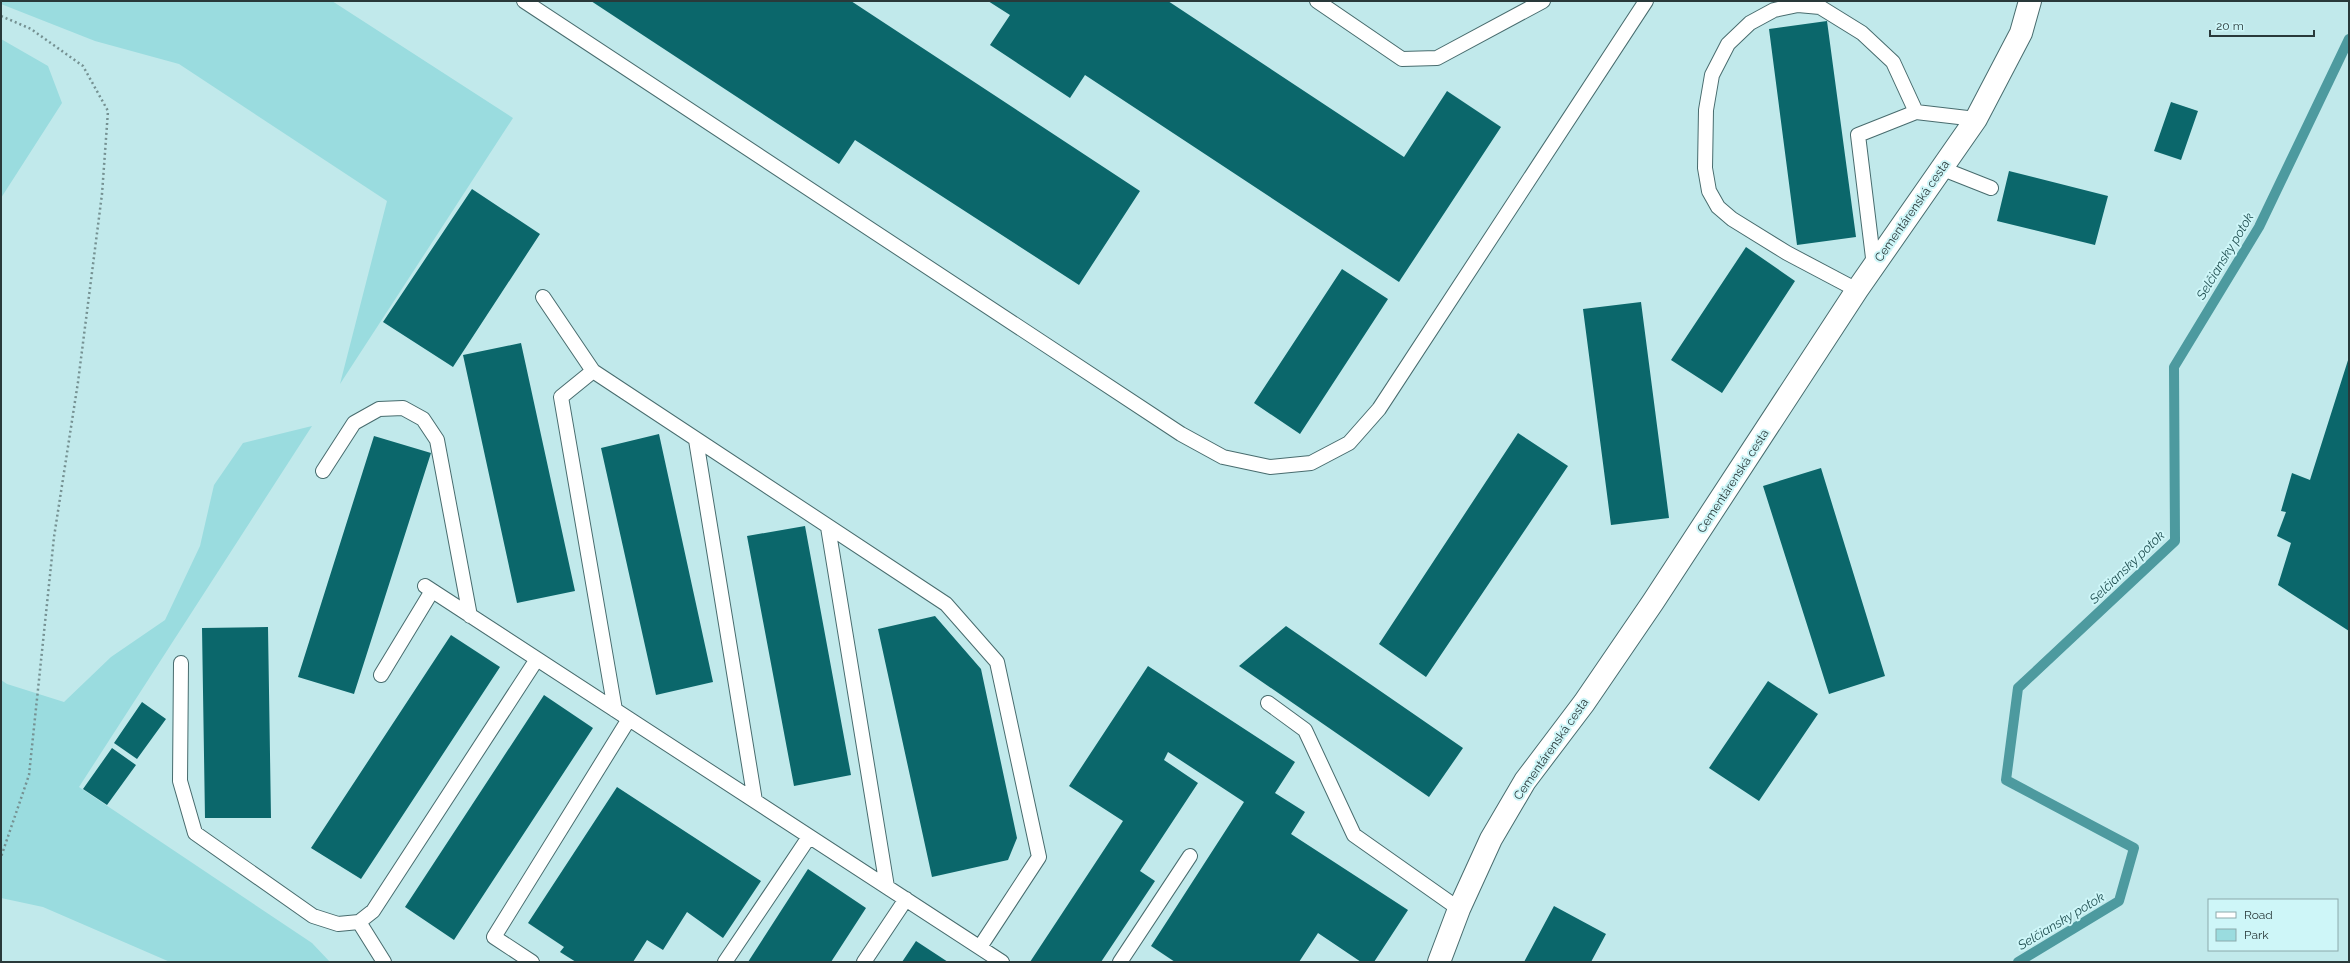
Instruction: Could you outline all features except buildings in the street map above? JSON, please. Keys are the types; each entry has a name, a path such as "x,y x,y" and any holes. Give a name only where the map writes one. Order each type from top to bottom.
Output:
{"street":[{"name":"Cementárenská cesta","path":"1439,962 1459,909 1491,839 1526,781 1584,703 1657,595 1857,290 1976,118 2021,33 2030,1"}],"lane":[{"path":"524,1 1181,434 1223,457 1270,467 1311,462 1350,443 1379,409 1646,1"},
{"path":"1317,1 1402,59 1438,58 1543,1"},
{"path":"1857,290 1787,253 1732,219 1718,207 1709,190 1705,168 1706,110 1712,75 1728,44 1750,23 1774,10 1798,5 1820,7 1862,33 1893,62 1916,112"},
{"path":"1874,266 1858,135 1916,112 1976,118"},
{"path":"1942,169 1991,188"},
{"path":"543,297 593,371 946,604 997,662 1039,857 980,947"},
{"path":"593,371 561,397 615,710"},
{"path":"323,471 354,423 379,409 403,408 423,419 437,440 470,616"},
{"path":"696,440 755,801"},
{"path":"828,526 887,887"},
{"path":"381,675 429,589 1002,962"},
{"path":"181,663 180,781 195,833 313,916 338,924 359,922 373,911 537,659"},
{"path":"1268,703 1305,730 1354,835 1459,909"},
{"path":"532,962 494,937 629,719"},
{"path":"725,962 809,837"},
{"path":"1120,962 1190,856"},
{"path":"864,962 906,899"},
{"path":"359,922 384,962"}],"path":[{"path":"1,16 31,29 83,66 108,111 102,194 78,382 54,537 29,775 1,857"}],"green space":[{"path":"1,1 332,1 513,118 340,384 387,201 179,64 95,41 1,4"},
{"path":"1,39 48,66 62,103 1,198"},
{"path":"312,426 79,787 312,943 330,962 170,962 43,907 1,898 1,680 7,684 64,702 111,657 165,620 200,546 214,485 243,443"}],"waterway":[{"name":"Selčiansky potok","path":"2018,962 2119,901 2134,848 2006,780 2018,688 2175,541 2174,367 2259,227 2349,39"}]}
